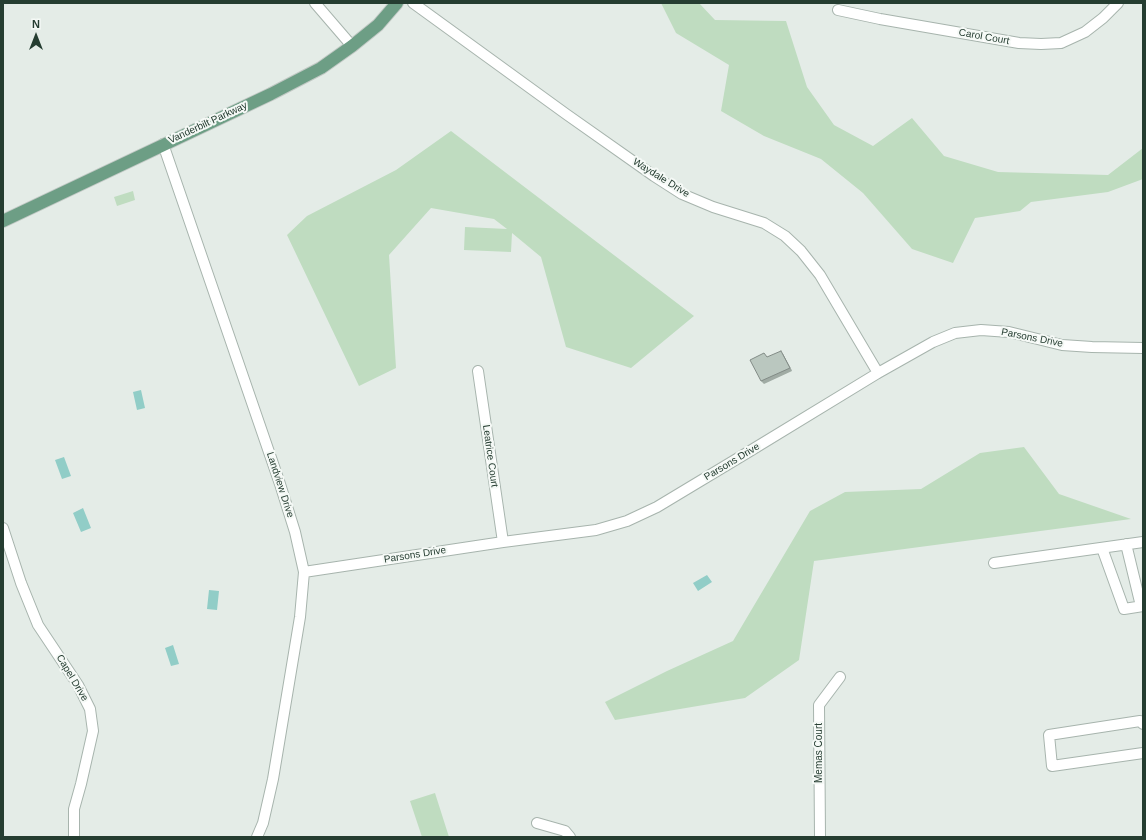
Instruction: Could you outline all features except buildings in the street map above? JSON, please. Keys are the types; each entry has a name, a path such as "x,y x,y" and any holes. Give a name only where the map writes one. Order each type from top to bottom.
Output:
{"main road":[{"name":"Vanderbilt Parkway","path":"3,221 271,94 321,68 378,25 397,3"}],"street":[{"path":"315,3 352,46"},
{"name":"Waydale Drive","path":"413,3 572,118 682,194 713,207 764,223 785,236 802,251 820,275 878,373"},
{"name":"Carol Court","path":"838,10 880,19 1019,43 1040,44 1061,43 1085,32 1103,18 1118,3"},
{"name":"Landview Drive","path":"163,144 280,484 295,532 304,572 300,617 273,779 263,823 257,837"},
{"name":"Parsons Drive","path":"304,572 502,542 596,530 626,521 657,507 878,373 932,342 955,333 981,330 1009,332 1062,345 1143,348"},
{"name":"Leatrice Court","path":"478,371 502,542"},
{"name":"Capel Drive","path":"3,528 21,583 38,625 78,685 90,709 93,731 74,809 74,837"},
{"path":"994,563 1143,542"},
{"path":"1102,548 1124,609 1142,606 1126,544"},
{"name":"Memas Court","path":"820,837 819,705 840,677"},
{"path":"1143,724 1140,721 1048,735 1052,766 1143,754"},
{"path":"537,823 565,831 570,837"}],"green space":[{"path":"661,3 699,3 715,20 786,21 807,87 834,125 873,146 912,118 944,156 998,172 1108,175 1143,148 1143,179 1108,192 1031,202 1020,211 975,218 953,263 912,249 863,193 821,159 764,136 721,111 729,65 676,33"},
{"path":"451,131 694,316 631,368 566,347 541,257 512,233 511,252 464,250 465,227 507,229 494,219 431,208 389,255 396,368 359,386 287,235 307,216 396,170"},
{"path":"133,191 135,200 117,206 114,197"},
{"path":"1024,447 1059,494 1131,519 814,561 799,660 745,698 615,720 605,702 667,671 733,641 810,511 845,492 921,489 980,453"},
{"path":"435,793 449,837 422,837 410,801"}],"water":[{"path":"141,390 145,408 137,410 133,392"},
{"path":"64,457 71,476 62,479 55,460"},
{"path":"83,508 91,528 81,532 73,513"},
{"path":"707,575 712,582 698,591 693,583"},
{"path":"209,590 219,591 217,610 207,609"},
{"path":"173,645 179,664 171,666 165,648"}]}
